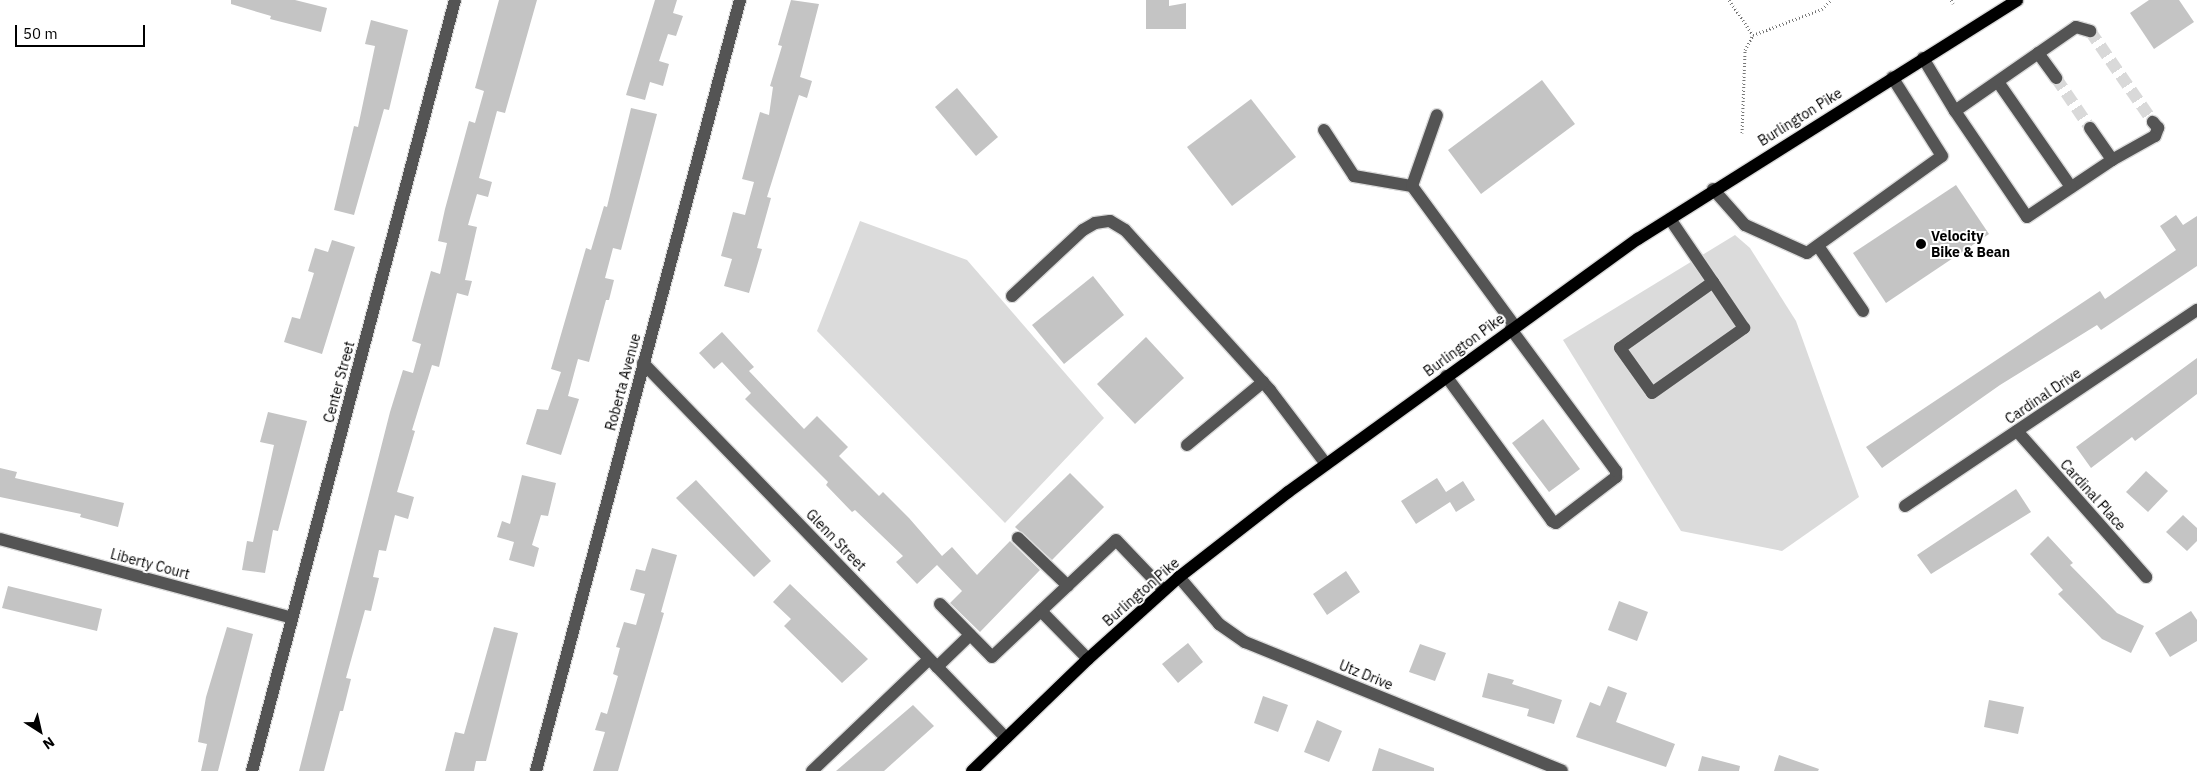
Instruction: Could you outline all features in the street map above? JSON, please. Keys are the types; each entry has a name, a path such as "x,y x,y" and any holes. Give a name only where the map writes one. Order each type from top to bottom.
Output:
{"main road":[{"name":"Burlington Pike","path":"972,771 1088,658 1164,590 1326,464 1513,327 1670,218 2017,0"}],"street":[{"name":"Roberta Avenue","path":"536,771 740,0"},
{"name":"Center Street","path":"252,771 451,1"},
{"path":"1955,112 2076,27 2090,30"},
{"path":"2038,53 2056,78"},
{"path":"1923,58 1955,112 2027,217 2112,160 2155,136 2158,128 2153,122"},
{"path":"1714,189 1745,225 1808,253 1942,156 1892,78"},
{"path":"1998,82 2071,187"},
{"path":"1412,186 1437,115"},
{"path":"2090,128 2112,160"},
{"path":"1324,130 1354,176 1412,186 1616,471 1616,477 1556,522 1552,521 1446,376"},
{"path":"1670,218 1744,328 1652,393 1620,348 1713,282"},
{"path":"1012,296 1083,230 1095,224 1110,221 1125,230 1263,382 1326,464"},
{"path":"1818,246 1863,311"},
{"name":"Cardinal Drive","path":"1905,506 2197,310"},
{"name":"Glenn Street","path":"644,363 1006,738"},
{"path":"1186,445 1263,382"},
{"name":"Cardinal Place","path":"2017,432 2146,578"},
{"path":"1018,538 1068,586"},
{"name":"Liberty Court","path":"0,539 292,618"},
{"path":"940,604 992,657 1116,540 1164,590"},
{"name":"Utz Drive","path":"1179,577 1219,624 1245,642 1562,771"},
{"path":"1041,611 1088,658"},
{"path":"818,769 933,663 970,635"}],"path":[{"path":"1728,0 1752,35"},
{"path":"1742,133 1745,50 1752,35 1822,9 1832,0"}],"shaded area":[{"path":"860,221 967,260 1104,418 1005,523 817,331"},
{"path":"1735,235 1750,248 1796,321 1859,497 1782,551 1681,531 1563,340"}],"building":[{"path":"231,0 295,0 327,8 321,32 270,19 271,16 231,4"},
{"path":"499,0 537,0 505,113 497,111 479,178 492,182 488,197 477,194 468,225 477,227 465,280 472,281 468,296 457,293 439,367 432,365 412,430 415,431 397,492 414,497 408,519 395,515 386,551 379,550 373,577 379,578 371,611 365,610 346,678 351,679 343,711 340,711 324,771 299,771 390,412 403,370 413,373 421,344 412,341 431,271 440,274 447,243 438,241 469,121 475,123 484,91 475,88"},
{"path":"655,0 677,0 673,13 683,16 676,36 668,34 659,61 669,64 663,86 650,82 645,100 626,95"},
{"path":"791,0 819,4 800,77 812,81 807,98 799,95 767,197 771,198 757,248 762,249 749,293 724,286 732,259 721,256 733,212 745,215 754,182 742,179 760,112 769,115 773,87 770,86 782,46 778,45"},
{"path":"1146,0 1169,0 1169,6 1186,3 1186,29 1146,29"},
{"path":"2149,0 2179,0 2194,22 2154,49 2130,13"},
{"path":"371,20 408,30 389,110 384,109 354,215 334,210 354,126 358,127 375,46 365,44"},
{"path":"1542,80 1575,124 1481,194 1448,150"},
{"path":"957,88 998,137 976,156 935,107"},
{"path":"1251,99 1296,157 1232,206 1187,147"},
{"path":"631,108 657,114 621,250 613,248 605,278 614,280 609,300 606,300 589,362 578,359 568,396 579,399 561,455 526,444 537,409 548,410 561,372 551,369 586,248 591,250 604,206 607,207"},
{"name":"Velocity Bike & Bean","path":"1956,185 1989,234 1886,303 1853,253"},
{"path":"2176,215 2183,225 2197,216 2197,266 2101,330 2097,325 2000,385 1882,468 1866,447 2100,291 2105,299 2176,250 2160,226"},
{"path":"332,240 355,247 322,354 284,342 292,317 300,319 314,273 308,271 315,248 328,252"},
{"path":"1093,276 1124,315 1064,364 1032,325"},
{"path":"722,332 754,367 749,371 804,429 817,416 848,447 839,456 879,496 883,492 942,556 952,547 977,575 1010,541 1040,570 980,632 950,603 962,591 937,565 917,584 896,562 903,556 855,510 852,512 826,485 828,482 745,399 751,393 722,362 714,369 699,353"},
{"path":"1146,337 1184,378 1135,424 1097,384"},
{"path":"2197,358 2197,394 2135,441 2132,437 2091,468 2076,447"},
{"path":"268,412 307,421 278,531 273,530 265,573 242,570 247,541 253,542 274,445 260,442"},
{"path":"1543,419 1580,469 1549,492 1512,443"},
{"path":"0,468 17,472 15,478 124,503 118,527 80,517 81,514 0,497"},
{"path":"2146,471 2168,491 2148,512 2126,492"},
{"path":"1070,473 1104,507 1052,560 1015,527"},
{"path":"522,475 556,483 548,516 541,515 532,545 539,548 534,567 509,560 514,542 497,537 502,521 510,524"},
{"path":"1437,478 1446,492 1463,481 1475,500 1456,512 1450,502 1416,524 1401,501"},
{"path":"696,480 771,561 754,577 676,498"},
{"path":"2016,489 2031,512 1931,574 1917,555"},
{"path":"2183,515 2197,528 2197,541 2187,551 2166,532"},
{"path":"2048,536 2073,563 2070,565 2117,613 2144,626 2131,653 2102,639 2058,594 2063,590 2030,554"},
{"path":"652,548 677,555 661,612 664,613 618,771 593,771 605,732 595,730 601,712 607,714 618,676 613,674 620,648 616,647 624,622 636,625 645,594 630,590 636,569 645,571"},
{"path":"1346,571 1360,592 1327,615 1313,594"},
{"path":"790,584 868,659 842,683 784,626 791,619 773,602"},
{"path":"8,586 102,609 97,631 2,608"},
{"path":"1619,601 1648,612 1637,641 1608,630"},
{"path":"2191,611 2197,620 2197,641 2170,657 2155,633"},
{"path":"227,627 253,634 218,771 201,771 207,744 198,742 206,697"},
{"path":"494,627 518,633 486,761 476,761 474,771 445,771 455,732 464,734"},
{"path":"1188,643 1203,662 1178,683 1162,664"},
{"path":"1420,644 1446,653 1435,681 1409,672"},
{"path":"1488,673 1514,680 1512,684 1562,700 1554,724 1527,716 1529,709 1482,697"},
{"path":"1608,686 1627,693 1616,722 1675,744 1666,767 1576,737 1590,702 1600,706"},
{"path":"1263,696 1288,705 1278,732 1254,723"},
{"path":"1989,700 2024,707 2018,734 1984,727"},
{"path":"913,705 934,726 884,771 836,771"},
{"path":"1317,720 1342,731 1329,762 1304,752"},
{"path":"1379,748 1434,768 1434,771 1372,771"},
{"path":"1779,755 1819,769 1818,771 1774,771"},
{"path":"1702,756 1740,766 1739,771 1698,771"}],"tunnel":[{"path":"2090,31 2153,122"},
{"path":"2056,78 2090,128"}],"place":[{"name":"Velocity Bike & Bean","path":"1921,244"}]}
